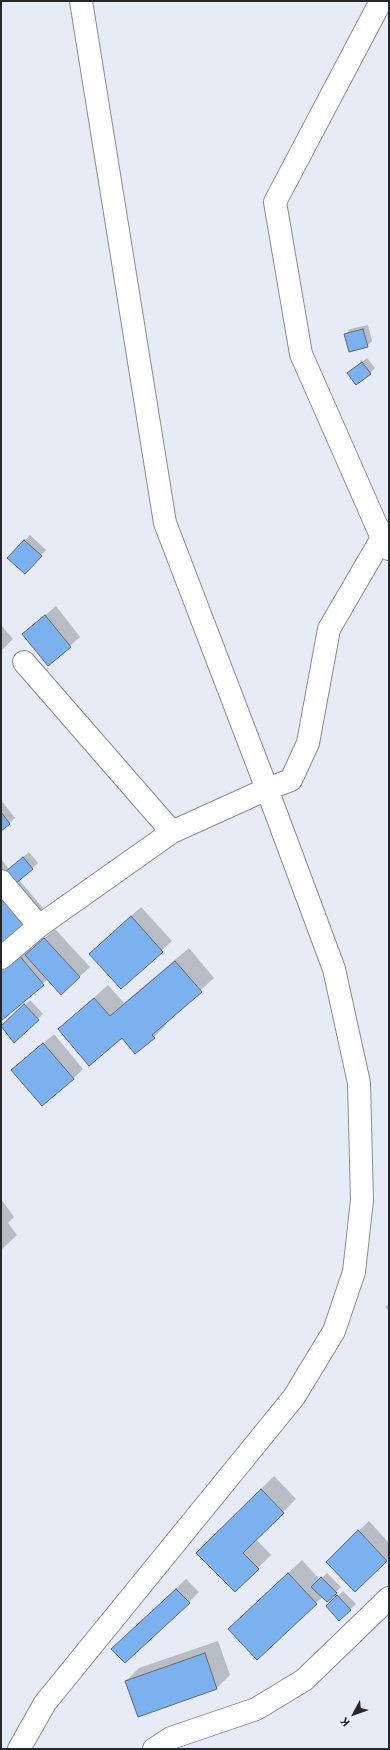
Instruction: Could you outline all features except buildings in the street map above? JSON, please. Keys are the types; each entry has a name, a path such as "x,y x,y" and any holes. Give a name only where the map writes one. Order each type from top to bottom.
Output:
{"street":[{"path":"19,1749 45,1703 294,1397 334,1331 354,1272 362,1200 359,1083 334,970 267,789 165,523 81,1"},
{"path":"1,958 39,926 172,832 267,789 292,780 308,743 329,629 387,540 301,354 275,202 382,1"},
{"path":"24,662 172,832"},
{"path":"1,881 39,926"},
{"path":"154,1749 171,1738 256,1709 304,1680 389,1598"}]}
